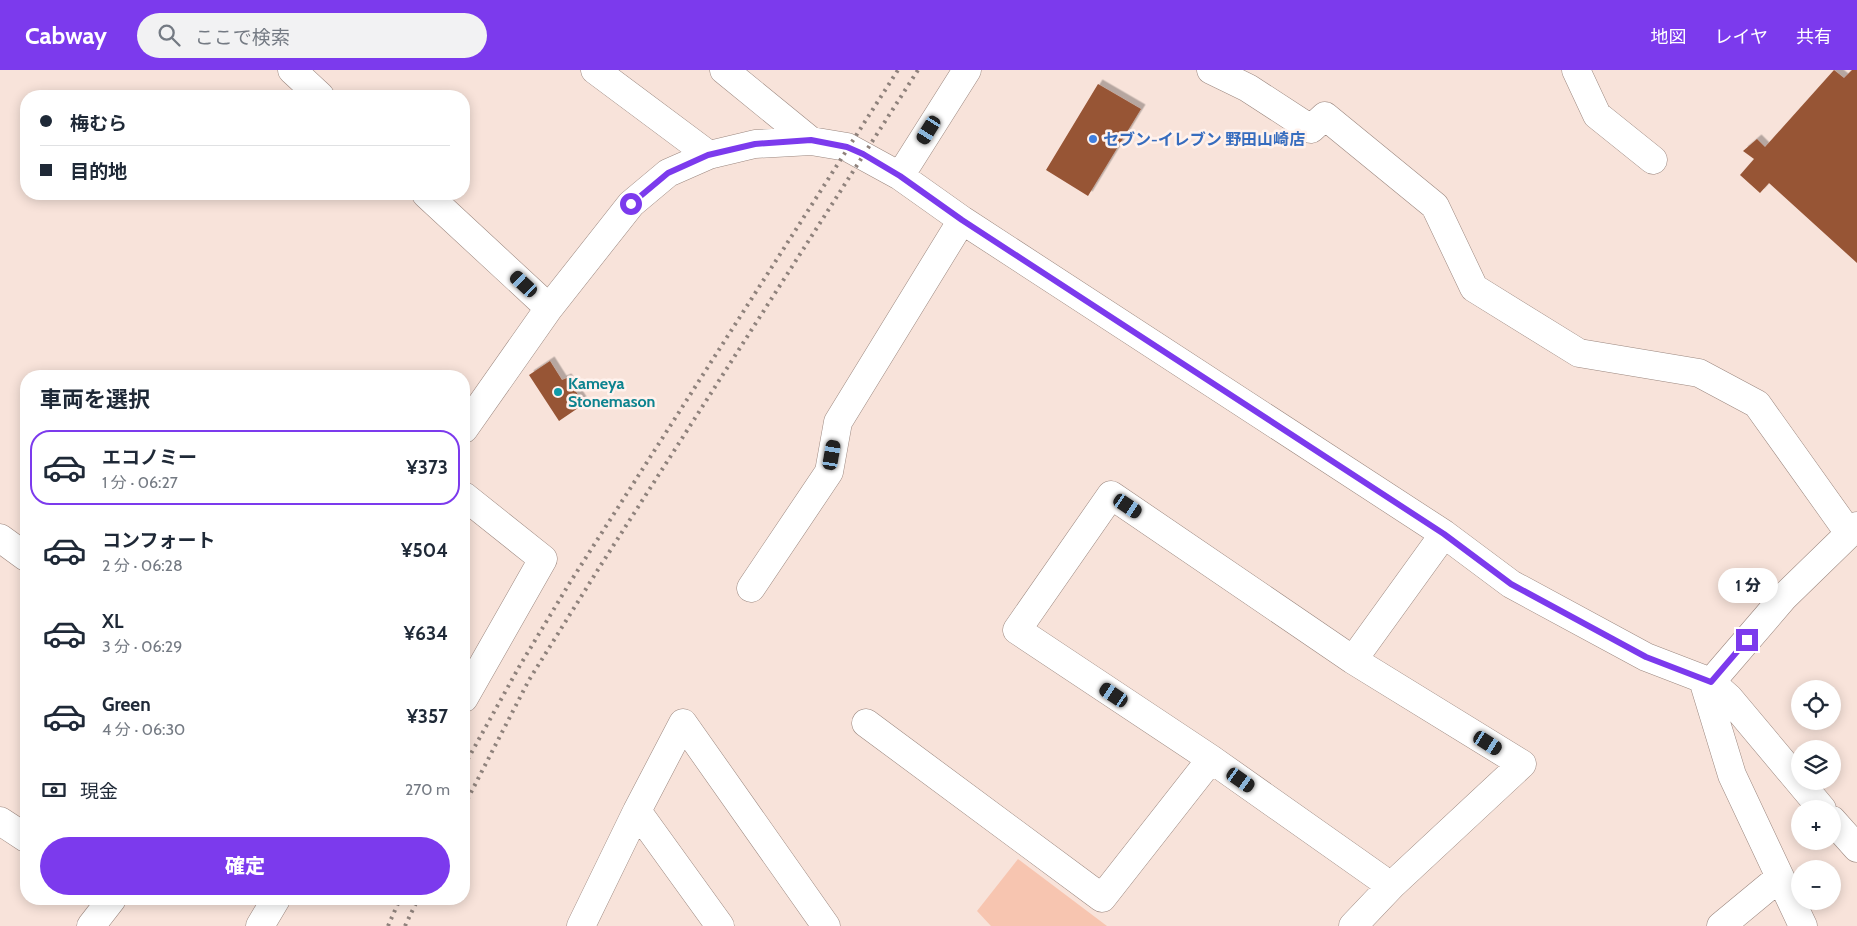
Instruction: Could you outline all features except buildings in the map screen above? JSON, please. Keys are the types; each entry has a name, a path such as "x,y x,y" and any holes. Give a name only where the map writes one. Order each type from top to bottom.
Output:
{"street":[{"path":"292,70 314,90"},
{"path":"595,70 708,155"},
{"path":"724,70 811,140"},
{"path":"900,176 967,70"},
{"path":"1211,70 1248,88 1311,129 1325,116 1435,206 1474,288 1578,353 1699,373 1757,404 1853,529 1784,597 1707,681"},
{"path":"1576,70 1597,115 1653,160"},
{"path":"470,421 550,308 631,204 668,173 708,155 755,144 811,140 847,147 900,176 962,220 1444,534 1511,584 1646,657 1707,681 1729,698 1814,800"},
{"path":"433,200 550,308"},
{"path":"751,588 829,472 838,422 962,220"},
{"path":"1353,926 1392,886 1522,764 1353,660 1111,495 1017,630 1211,759 1392,886"},
{"path":"470,501 543,559 470,687"},
{"path":"1353,660 1444,534"},
{"path":"0,538 20,553"},
{"path":"1707,681 1732,775 1803,926"},
{"path":"866,723 1102,898 1211,759"},
{"path":"581,926 637,811 683,724 826,926"},
{"path":"637,811 720,926"},
{"path":"0,822 20,834"},
{"path":"1841,830 1857,848"},
{"path":"1721,926 1779,878"},
{"path":"91,926 107,905"},
{"path":"260,926 272,905"}],"shaded area":[{"path":"1018,859 1107,926 991,926 977,911"}],"railway":[{"path":"470,755 519,667 569,584 898,70"},
{"path":"470,794 529,680 918,70"},
{"path":"388,926 397,905"},
{"path":"405,926 415,905"}],"place":[{"name":"セブン-イレブン 野田山崎店","path":"1093,139"},
{"name":"Kameya Stonemason","path":"558,392"}],"route":[{"path":"631,204 668,173 708,155 755,144 811,140 847,147 863,154 900,176 962,220 1444,534 1511,584 1646,657 1711,682 1747,640"}]}
